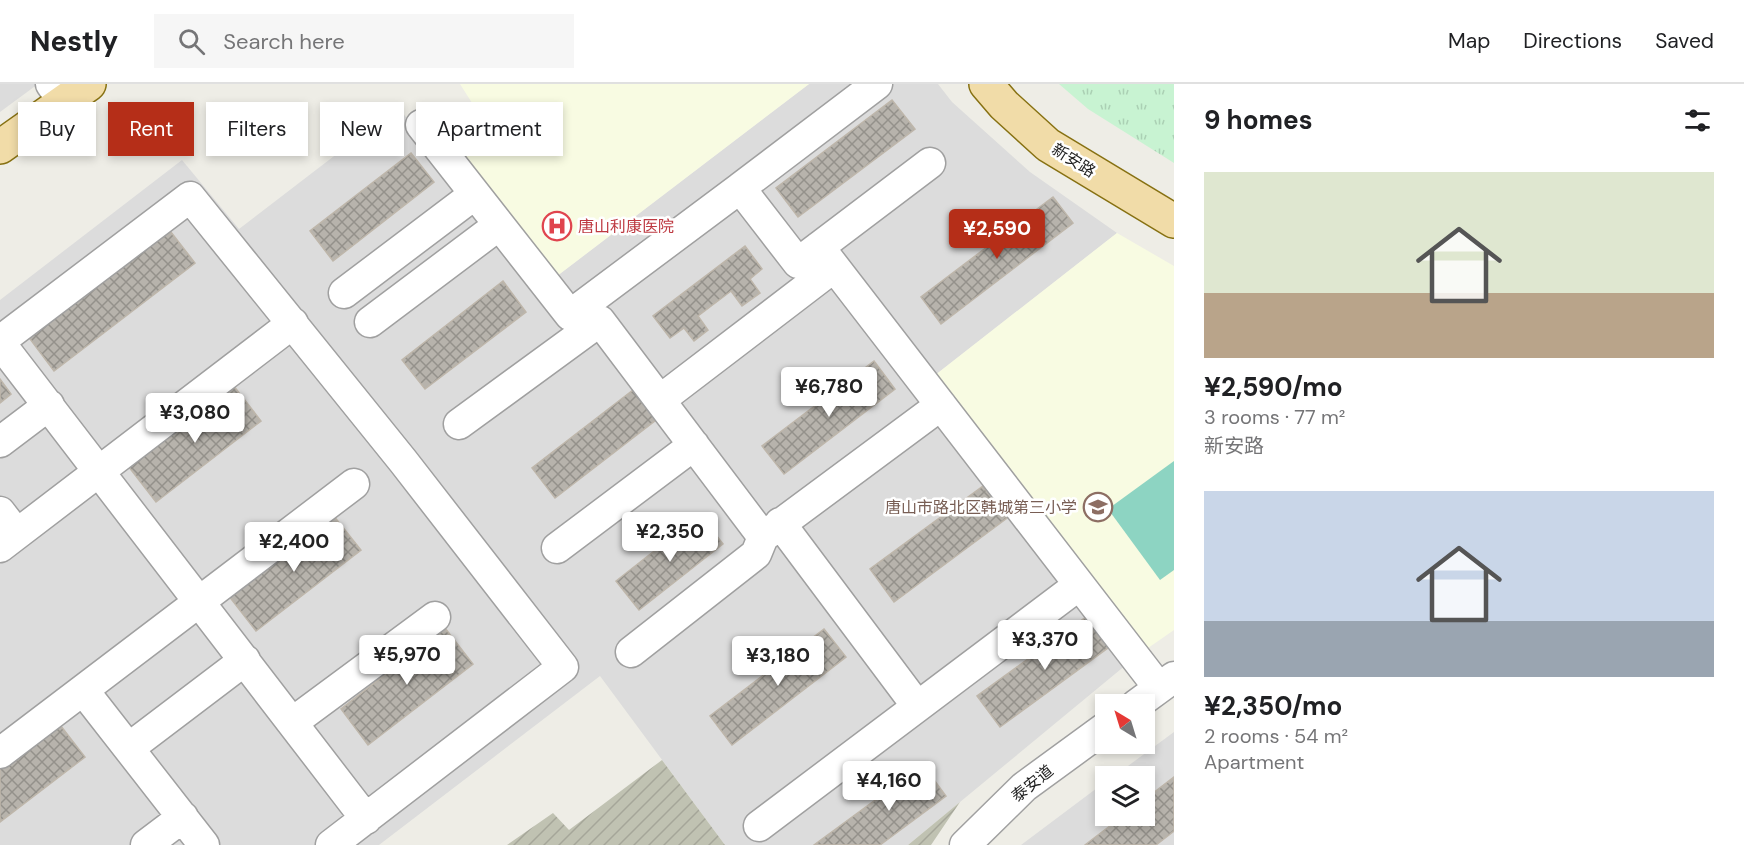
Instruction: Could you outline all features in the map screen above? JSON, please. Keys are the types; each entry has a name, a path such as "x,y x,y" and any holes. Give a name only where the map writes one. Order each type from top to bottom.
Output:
{"main road":[{"name":"新安路","path":"986,84 1004,105 1048,144 1174,221"},
{"name":"新安路","path":"1006,84 1055,132 1174,205"},
{"path":"0,147 68,90"}],"street":[{"path":"570,315 878,84"},
{"path":"445,156 570,315 600,321 694,445 771,530 917,706"},
{"path":"660,400 826,257 930,163"},
{"path":"741,188 798,263 826,257"},
{"path":"344,293 475,194"},
{"path":"331,845 366,819 563,667 293,323 190,197 0,342 366,819"},
{"path":"370,322 499,225"},
{"path":"826,257 1079,585 1156,690"},
{"path":"459,424 600,321"},
{"path":"6,531 99,471 293,323"},
{"path":"0,442 49,405"},
{"path":"631,652 756,554 771,530 941,405"},
{"path":"557,548 694,445"},
{"path":"0,753 354,484"},
{"path":"759,826 1079,585"},
{"path":"293,722 435,617"},
{"path":"129,748 245,660"},
{"path":"83,690 204,845"},
{"name":"泰安道","path":"965,845 1023,787 1095,735"},
{"path":"146,845 183,817"}],"shaded area":[{"path":"0,84 38,84 0,112"},
{"name":"唐山利康医院","path":"460,84 809,84 540,289 440,162 448,156 563,156 563,102 471,102"},
{"path":"809,84 938,84 952,102 1030,172 1117,233 925,383 1138,655 908,845 725,845 600,676 379,845 0,845 0,300 182,160 239,229 334,156 404,156 404,115 416,130 416,156 436,156 540,289"},
{"name":"唐山市路北区韩城第三小学","path":"1117,233 1174,266 1174,630 1138,655 925,383"},
{"path":"1174,732 1174,845 1021,845 1095,790 1095,826 1155,826 1155,766 1128,766 1144,754 1155,754 1155,746"},
{"path":"662,760 725,845 507,845 553,813 569,830"},
{"path":"960,802 931,845 908,845"}],"green space":[{"path":"1059,84 1174,84 1174,163 1088,109"},
{"path":"1174,461 1174,570 1160,580 1108,509"}],"building":[{"path":"892,100 915,129 798,217 776,188"},
{"path":"411,153 434,182 333,261 310,231"},
{"path":"1053,197 1073,223 941,324 921,297"},
{"path":"167,227 195,263 54,371 27,335"},
{"path":"745,246 762,269 750,279 760,293 742,306 731,291 698,316 708,330 694,341 684,328 670,338 653,316"},
{"path":"503,281 526,312 425,389 402,360"},
{"path":"874,361 895,389 784,474 762,446"},
{"path":"0,379 11,394 0,403"},
{"path":"233,385 261,421 156,502 128,466"},
{"path":"633,390 656,420 555,498 532,468"},
{"path":"983,486 1007,518 894,602 870,569"},
{"path":"333,515 361,550 256,631 228,595"},
{"path":"700,515 723,544 639,610 616,581"},
{"path":"1090,614 1112,645 1000,727 977,696"},
{"path":"445,628 473,664 368,745 341,709"},
{"path":"824,629 846,657 732,745 710,716"},
{"path":"57,721 85,757 0,822 0,765"},
{"path":"923,765 946,796 880,845 814,845"},
{"path":"1174,777 1174,831 1156,845 1085,845 1110,826 1155,826 1155,792"}],"place":[{"name":"唐山利康医院","path":"557,226"},
{"name":"唐山市路北区韩城第三小学","path":"1098,507"}]}
